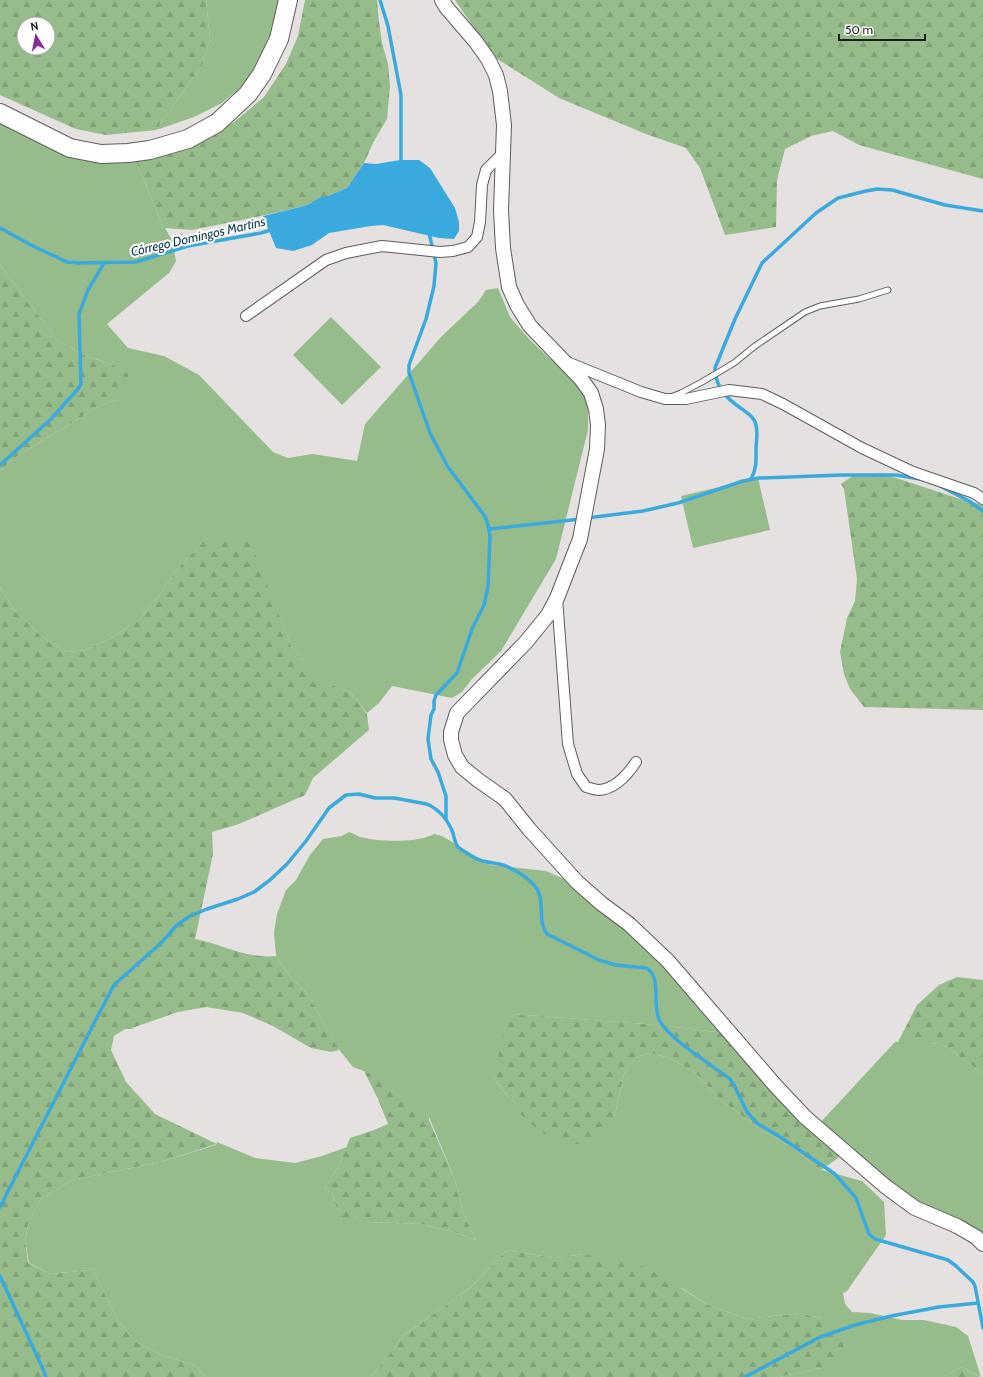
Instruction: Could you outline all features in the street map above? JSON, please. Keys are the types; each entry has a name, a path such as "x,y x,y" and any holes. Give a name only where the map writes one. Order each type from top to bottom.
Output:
{"highway":[{"path":"0,113 70,148 101,154 128,153 150,150 188,138 217,123 248,94 262,74 279,39 288,0"}],"street":[{"path":"442,0 446,7 476,42 488,59 496,75 503,110 501,217 503,248 509,287 517,305 530,326 581,379 591,394 596,409 598,425 597,449 580,539 557,598 548,615 526,642 457,713 451,732 451,740 455,755 462,767 504,799 576,882 628,924 668,960 774,1084 805,1117 885,1186 915,1208 957,1226 976,1237 983,1244"},
{"path":"246,316 326,260 346,253 382,246 440,252 453,251 468,247 477,236 480,222 482,185 486,170 503,153"},
{"path":"563,360 641,392 665,399 686,399 729,390 762,394 862,448 913,472 974,494 983,499"},
{"path":"557,598 568,744 577,774 586,787 599,790 612,786 626,776 636,762"}],"lane":[{"path":"665,399 681,393 722,370 804,312 820,306 859,299 888,290"}],"green space":[{"path":"0,0 206,0 210,39 203,64 156,130 106,135 76,129 0,95"},
{"path":"206,0 283,0 266,53 247,82 222,103 194,117 156,130 203,64 210,39"},
{"path":"305,0 377,0 382,43 388,64 390,86 387,119 374,141 364,163 347,188 304,206 192,230 164,228 133,154 202,138 234,122 264,97 286,64 298,36"},
{"path":"455,0 983,0 983,179 859,145 833,131 811,136 785,149 777,180 776,227 725,235 700,168 686,148 646,134 559,98 494,57"},
{"path":"0,119 69,150 133,154 164,228 172,240 176,261 169,273 107,324 128,348 164,356 199,375 273,452 288,458 313,454 357,461 365,424 442,336 478,302 486,290 498,288 510,317 529,339 577,381 588,405 588,430 556,559 501,651 472,679 462,692 452,698 392,686 379,703 367,713 350,692 323,683 292,648 267,585 205,539 174,573 140,619 115,636 86,650 67,652 41,636 14,610 0,587 0,471 14,458 101,405 117,400 111,364 86,356 57,340 0,265"},
{"path":"0,265 57,340 86,356 111,364 128,374 127,384 117,400 101,405 14,458 0,471"},
{"path":"331,317 381,367 342,405 293,355"},
{"path":"881,473 983,505 983,710 864,707 850,689 844,674 840,652 847,618 855,601 857,579 844,489 841,484 854,475"},
{"path":"758,478 770,530 693,548 681,496"},
{"path":"224,536 250,540 292,648 323,682 350,692 367,714 369,730 313,778 305,795 239,824 212,832 213,854 195,939 244,953 276,956 290,976 307,993 339,1050 331,1052 311,1048 273,1026 243,1013 206,1007 178,1012 132,1028 133,1029 125,1029 114,1036 111,1050 126,1082 155,1114 217,1144 160,1162 72,1180 40,1200 28,1225 25,1240 28,1263 51,1274 89,1270 92,1268 118,1321 136,1342 161,1355 195,1365 206,1377 0,1377 0,587 14,610 41,636 67,652 86,650 115,636 140,619 174,573 205,539"},
{"path":"349,832 368,839 387,841 419,839 434,834 442,836 491,865 546,871 569,881 654,948 724,1033 658,1025 513,1014 494,1078 508,1097 614,1118 625,1070 636,1057 649,1053 670,1058 695,1073 720,1100 763,1131 795,1149 820,1171 822,1170 862,1181 884,1202 886,1235 847,1291 843,1293 845,1304 852,1312 870,1313 902,1320 924,1320 956,1327 968,1336 981,1377 962,1367 946,1375 945,1377 779,1377 821,1368 821,1318 800,1313 747,1319 708,1305 683,1289 585,1254 554,1258 507,1250 470,1288 404,1335 371,1377 206,1377 195,1365 161,1355 136,1342 118,1321 92,1268 89,1270 51,1274 29,1263 25,1240 28,1225 40,1200 72,1180 160,1162 216,1145 217,1142 255,1158 295,1163 322,1156 347,1147 341,1161 325,1188 332,1193 342,1222 422,1224 476,1240 463,1213 455,1180 429,1117 369,1073 353,1067 337,1047 307,993 290,976 276,956 274,932 277,914 286,890 296,880 310,855 323,839 342,836"},
{"path":"957,977 983,980 983,1074 945,1046 930,1042 898,1042 917,1005 939,985"},
{"path":"513,1014 658,1025 733,1034 761,1065 849,1150 820,1171 795,1149 763,1131 720,1100 695,1073 670,1058 649,1053 636,1057 625,1070 614,1118 592,1143 567,1145 543,1133 524,1118 494,1078 505,1022 510,1019"},
{"path":"895,1042 930,1042 945,1046 983,1074 983,1249 920,1208 819,1124"},
{"path":"364,1071 369,1073 376,1072 429,1117 455,1180 463,1213 476,1240 422,1224 368,1222 342,1223 332,1193 325,1188 341,1161 350,1138 388,1124 378,1099"},
{"path":"507,1250 554,1258 584,1254 646,1267 708,1305 747,1319 800,1313 821,1318 839,1329 844,1344 839,1356 821,1368 779,1377 371,1377 404,1335 470,1288"},
{"path":"962,1367 980,1377 945,1377 946,1375"}],"water":[{"path":"400,160 419,160 430,168 455,208 459,222 459,231 454,239 439,238 383,225 329,233 312,245 293,251 276,248 263,216 304,206 347,188 364,163 376,164"}],"waterway":[{"path":"380,0 388,26 401,95 401,164"},
{"path":"751,479 756,464 756,425 751,416 731,401 723,392 717,381 715,368 735,319 762,263 816,213 838,198 866,191 877,189 892,190 945,205 983,211"},
{"name":"Córrego Domingos Martins","path":"314,203 321,199 327,198"},
{"name":"Córrego Domingos Martins","path":"0,228 67,262 79,263 136,262 188,246 261,233 274,229"},
{"path":"429,233 436,263 434,286 426,319 409,365 409,373 430,433 448,467 484,515 487,521 490,536 488,587 484,605 472,629 457,673 436,695 434,709 431,715 428,739 431,759 438,772 446,796 446,819"},
{"path":"0,465 51,419 81,384 79,314 88,290 104,263"},
{"path":"587,518 643,511 678,503 743,481 759,478 896,475 920,479"},
{"path":"940,486 969,501 983,511"},
{"path":"489,529 581,519"},
{"path":"0,1207 114,985 161,943 177,925 190,916 254,892 270,880 287,864 306,841 329,808 346,795 359,794 375,798 394,798 432,806 440,812 449,824 456,844 460,849 476,859 503,865 531,882 538,891 540,897 542,922 547,934 599,960 615,965 646,968 651,972 654,977 657,1013 659,1019 671,1034 680,1043 730,1079 747,1112 758,1124 835,1174 856,1198 869,1234 875,1239 948,1260 973,1282 983,1328"},
{"path":"0,1276 46,1377"},
{"path":"745,1377 820,1337 855,1325 891,1316 939,1307 978,1303"}]}
